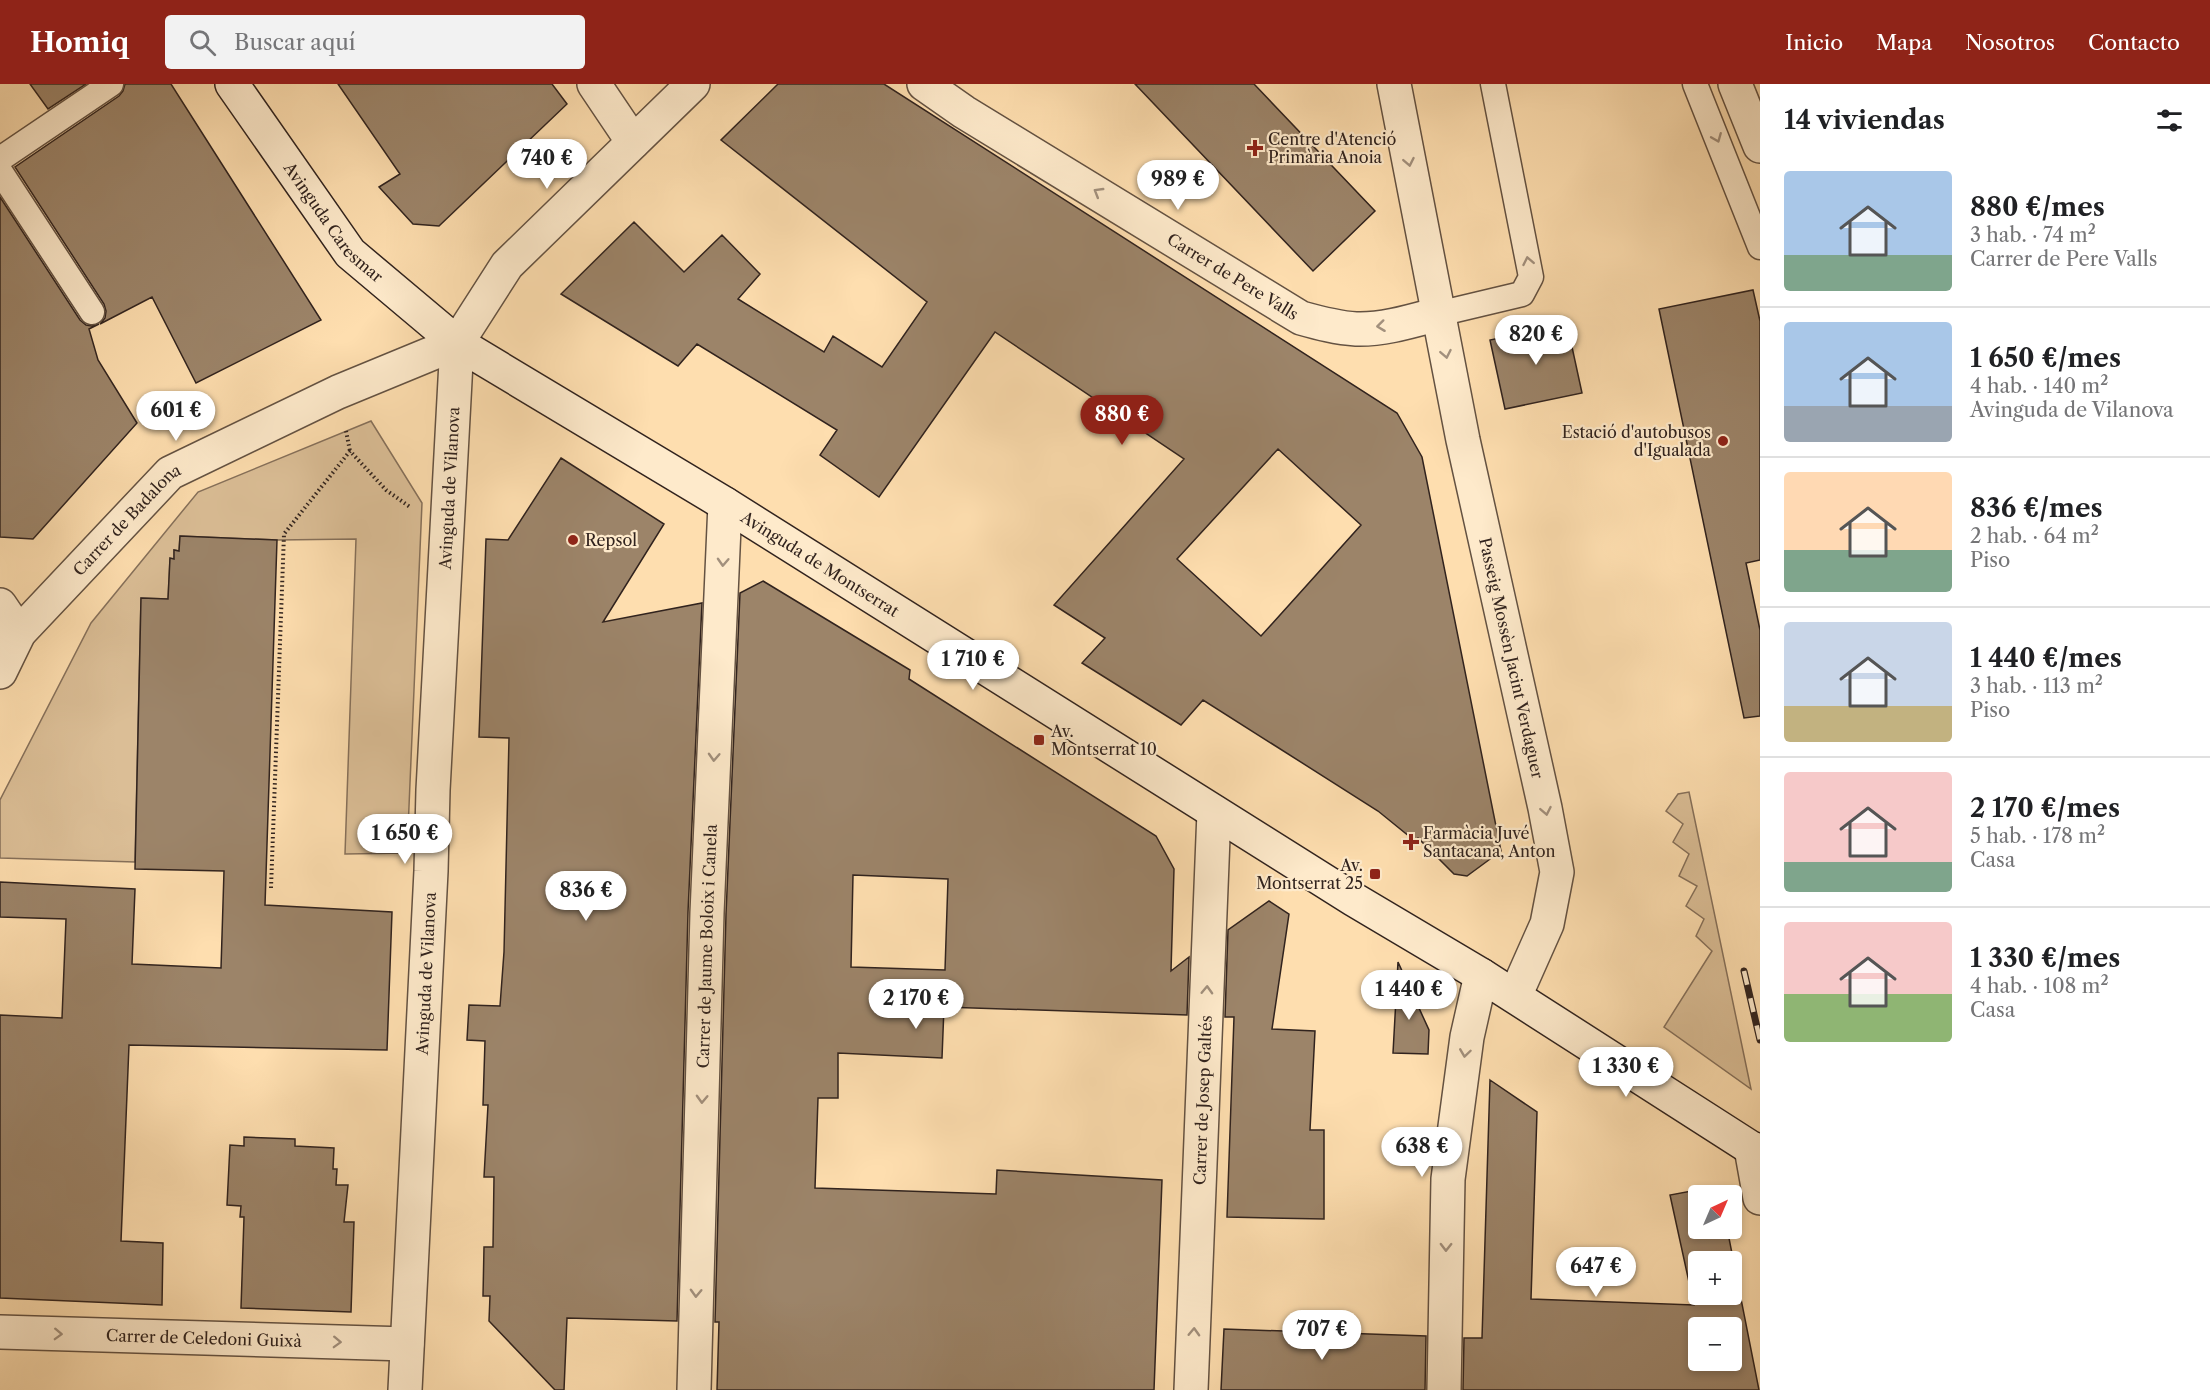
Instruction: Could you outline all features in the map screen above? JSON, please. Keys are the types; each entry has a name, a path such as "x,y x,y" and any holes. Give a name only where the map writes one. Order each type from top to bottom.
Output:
{"street":[{"name":"Avinguda Caresmar","path":"232,84 350,253 458,343"},
{"path":"594,84 633,142"},
{"path":"458,343 507,265 693,84"},
{"name":"Carrer de Pere Valls","path":"924,84 964,112 1301,318 1329,326 1358,329 1399,324 1438,314"},
{"name":"Passeig Mossèn Jacint Verdaguer","path":"1394,84 1463,440 1545,808 1557,872 1547,924 1515,996"},
{"path":"1735,84 1760,146"},
{"name":"Avinguda de Montserrat","path":"458,343 726,504 1353,899 1515,996 1755,1149"},
{"name":"Avinguda de Vilanova","path":"405,1390 433,790 458,343"},
{"name":"Carrer de Badalona","path":"0,672 19,633 170,473 338,392 458,343"},
{"name":"Carrer de Jaume Boloix i Canela","path":"694,1390 706,913 726,504"},
{"path":"0,605 19,633"},
{"name":"Carrer de Josep Galtés","path":"1191,1390 1214,812"},
{"path":"1444,1390 1448,1179 1467,1037 1481,975"},
{"path":"1755,1149 1760,1198"},
{"name":"Carrer de Celedoni Guixà","path":"0,1332 407,1344"}],"lane":[{"path":"0,159 111,84"},
{"path":"1438,314 1522,294 1531,278 1493,84"},
{"path":"1695,84 1760,247"},
{"path":"0,171 92,312"}],"path":[{"path":"271,888 284,534 350,451 386,490 411,508 449,512"}],"shaded area":[{"path":"371,421 422,503 407,853 345,854 356,539 277,540 180,536 179,551 174,550 174,559 170,559 168,599 141,598 135,862 0,858 0,800 91,623 198,492"},
{"path":"1689,792 1751,1089 1664,1027 1712,951 1696,936 1704,919 1686,906 1697,886 1679,876 1689,854 1673,842 1683,824 1666,811 1678,794"}],"building":[{"path":"30,84 86,84 48,109"},
{"path":"125,84 171,84 321,320 196,383 152,297 100,324 105,318 104,304 15,167 119,96"},
{"path":"338,84 552,84 567,104 439,226 413,224 379,187 400,174"},
{"path":"778,84 884,84 1397,413 1422,457 1501,851 1467,876 1454,874 1418,838 1415,841 1378,811 1203,700 1181,725 1082,663 1105,638 1054,605 1184,459 995,332 879,497 820,455 837,430 697,344 678,366 561,294 634,222 684,272 722,235 760,274 738,299 824,352 833,336 882,367 927,302 721,140","holes":["1278,449 1361,525 1261,636 1177,559"]},
{"name":"Centre d'Atenció Primària Anoia","path":"1135,84 1254,84 1375,211 1313,271"},
{"path":"0,197 80,320 86,325 99,324 89,329 98,360 137,423 33,539 0,537"},
{"name":"Estació d'autobusos d'Igualada","path":"1753,290 1760,321 1760,560 1746,563 1760,630 1760,716 1744,718 1659,309"},
{"path":"1567,324 1582,393 1505,409 1490,340"},
{"path":"561,458 664,524 603,622 702,603 688,912 677,1321 567,1318 564,1390 555,1390 489,1321 490,1296 483,1296 484,1247 493,1247 494,1177 484,1177 488,1105 483,1105 485,1041 467,1040 469,1005 500,1006 504,952 509,738 479,737 486,539 508,540"},
{"path":"180,536 277,540 265,905 392,912 387,1050 129,1045 121,1241 163,1243 162,1305 0,1298 0,1015 62,1018 66,919 0,917 0,882 135,889 132,964 221,968 224,871 135,869 141,598 168,599 170,558 174,559 174,550 179,551"},
{"path":"763,581 910,670 909,679 1156,836 1174,869 1171,971 1189,957 1187,1015 944,1007 942,1058 838,1053 838,1098 818,1098 815,1188 996,1194 997,1170 1162,1180 1154,1390 717,1390 719,1322 715,1322 726,914 740,593","holes":["853,875 948,879 945,970 851,967"]},
{"path":"1269,901 1289,914 1272,1029 1315,1031 1310,1130 1324,1130 1324,1219 1227,1217 1234,1017 1225,1017 1228,930"},
{"path":"1398,962 1429,1030 1428,1054 1393,1053"},
{"path":"1490,1080 1537,1112 1531,1299 1688,1305 1742,1304 1759,1390 1463,1390 1464,1338 1482,1338"},
{"path":"244,1137 295,1139 295,1146 334,1148 333,1169 337,1169 336,1185 348,1185 344,1222 354,1222 351,1312 241,1308 244,1217 240,1217 241,1206 227,1205 230,1145 244,1146"},
{"path":"1688,1192 1688,1239 1729,1239 1732,1251 1688,1251 1688,1278 1670,1195"},
{"path":"1224,1329 1426,1336 1425,1390 1221,1390"}],"railway":[{"path":"1744,971 1760,1040"}],"place":[{"name":"Centre d'Atenció Primària Anoia","path":"1255,148"},
{"name":"Estació d'autobusos d'Igualada","path":"1723,441"},
{"name":"Repsol","path":"573,540"},
{"name":"Av. Montserrat 10","path":"1039,740"},
{"name":"Farmàcia Juvé Santacana, Anton","path":"1411,842"},
{"name":"Av. Montserrat 25","path":"1375,874"}]}
